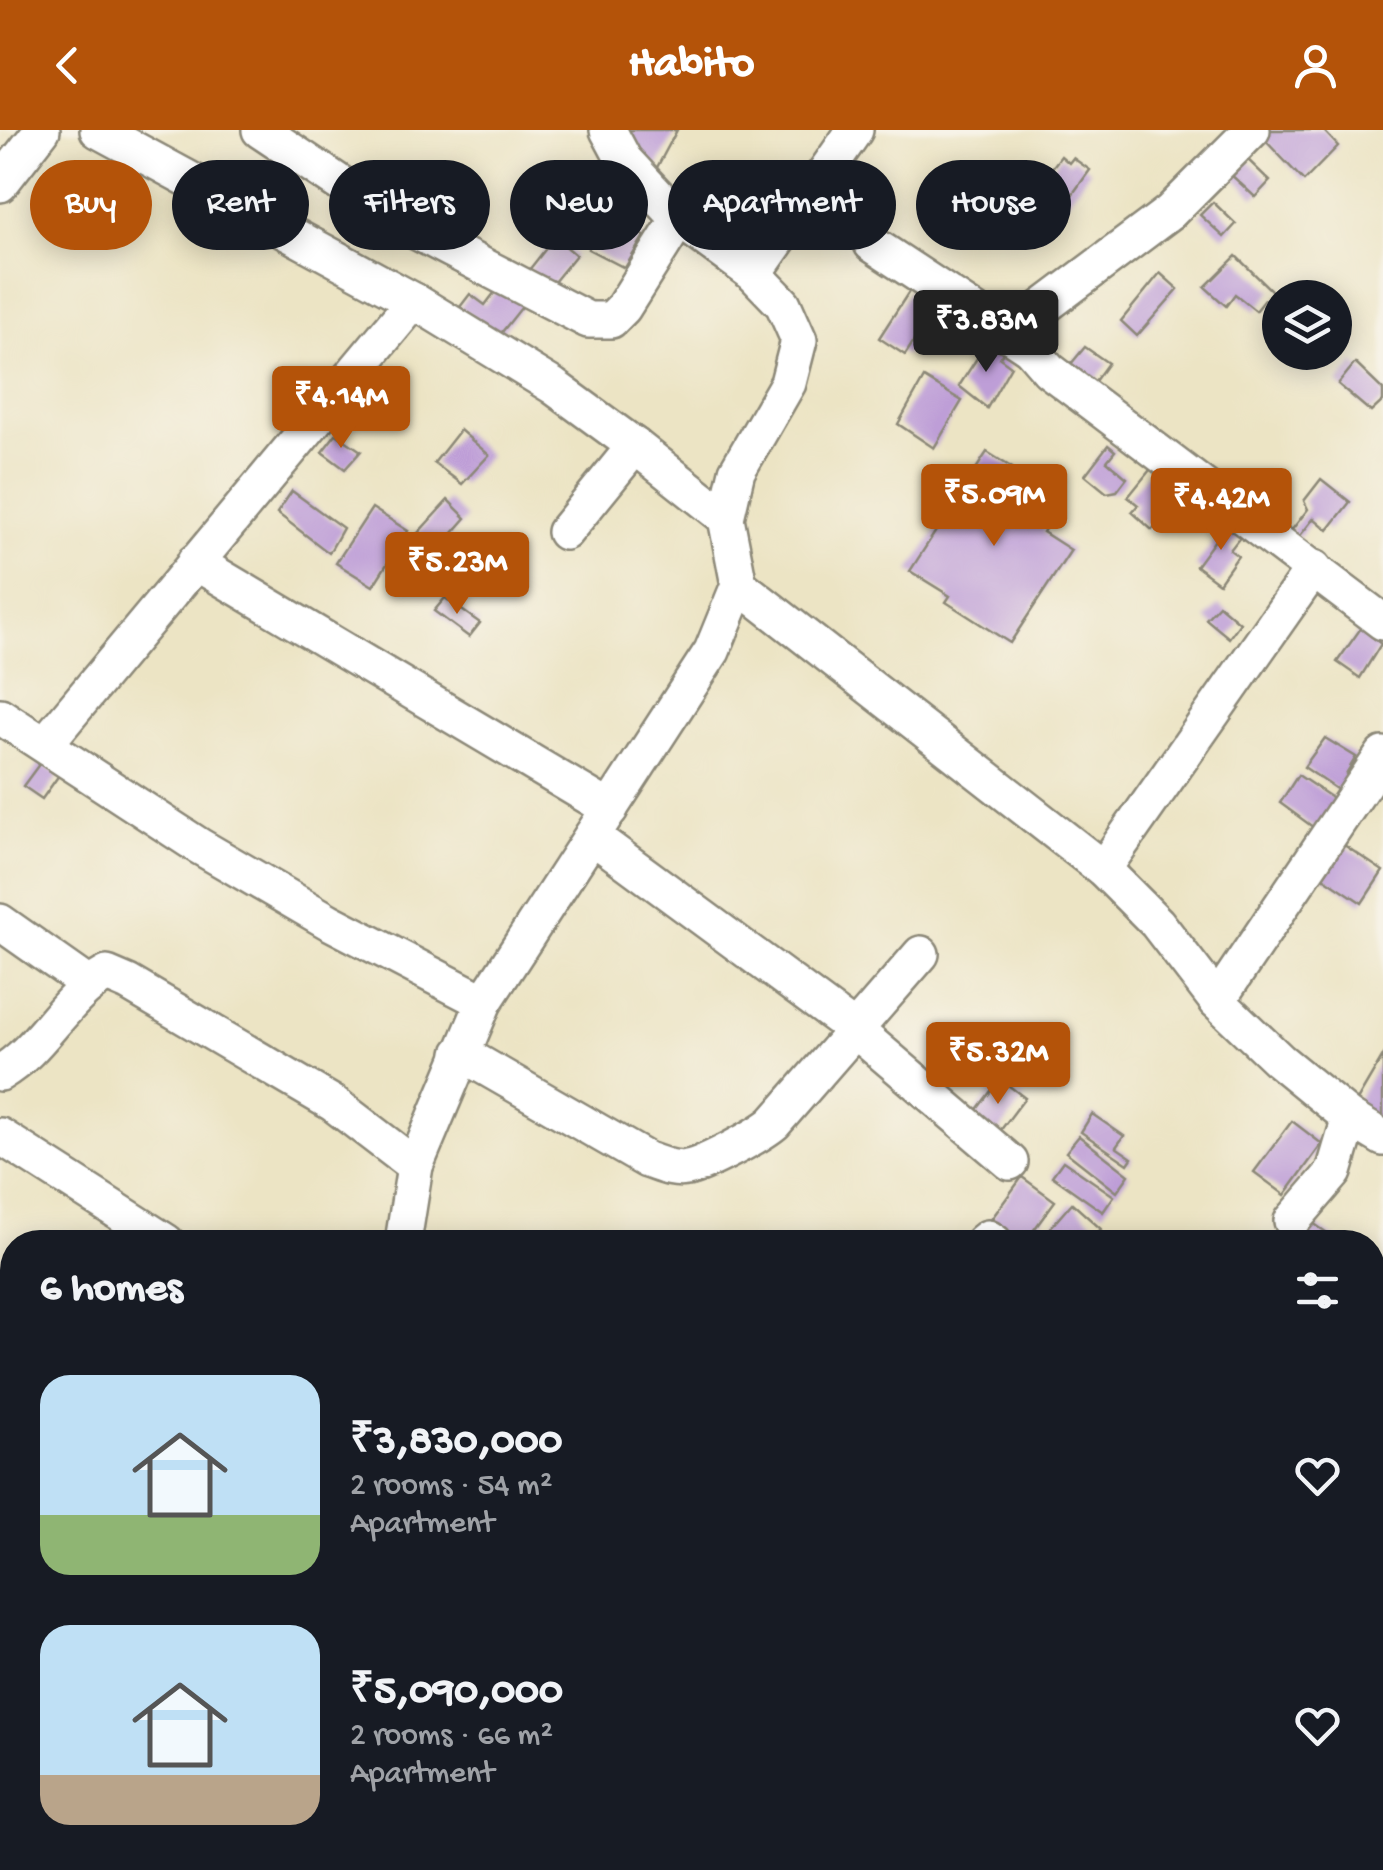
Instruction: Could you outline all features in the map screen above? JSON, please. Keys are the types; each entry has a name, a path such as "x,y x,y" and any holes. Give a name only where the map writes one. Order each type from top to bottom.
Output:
{"street":[{"path":"0,184 42,130"},
{"path":"98,130 414,301 553,386 726,518"},
{"path":"260,130 398,222 588,320 610,320 623,308 668,238"},
{"path":"608,130 624,160 668,206"},
{"path":"754,274 855,130"},
{"path":"1030,348 1031,324 1042,308 1170,212 1252,130"},
{"path":"405,1230 415,1166 484,1002 712,652 739,585 726,518 736,471 788,384 799,340 783,304 754,274 722,250"},
{"path":"881,250 1030,348 1049,370 1383,622"},
{"path":"45,744 414,301"},
{"path":"565,532 635,446"},
{"path":"195,562 601,822 1010,1162"},
{"path":"1103,869 1314,568"},
{"path":"739,585 1103,869 1157,923 1217,1001 1279,1060 1350,1118 1383,1138"},
{"path":"0,716 215,856 328,921 484,1002"},
{"path":"1217,1001 1383,755"},
{"path":"0,922 88,984"},
{"path":"461,1054 647,1160 672,1169 690,1168 759,1135 774,1123 921,954"},
{"path":"0,1073 23,1059 88,984 107,974 334,1104 415,1166"},
{"path":"1292,1221 1334,1172 1350,1118"},
{"path":"0,1136 147,1230"}],"building":[{"path":"629,130 677,130 654,173 648,160 636,150"},
{"path":"1265,130 1323,130 1338,146 1304,181 1260,135"},
{"path":"1244,156 1270,181 1255,197 1228,172"},
{"path":"1073,158 1090,170 1071,196 1071,160"},
{"path":"1213,202 1236,224 1224,237 1200,215"},
{"path":"545,250 570,250 576,255 550,287 529,270"},
{"path":"590,250 636,250 625,268"},
{"path":"1236,256 1262,281 1262,304 1256,311 1235,294 1226,306 1205,287"},
{"path":"1160,273 1178,289 1137,336 1121,321"},
{"path":"501,284 525,303 498,337 460,307 470,294 485,305"},
{"path":"912,287 938,304 905,355 879,338"},
{"path":"988,341 1003,352 1000,358 1011,366 987,408 959,386"},
{"path":"1085,347 1108,363 1090,388 1066,370"},
{"path":"1355,363 1383,390 1383,401 1371,412 1338,384"},
{"path":"924,378 962,401 934,448 898,424"},
{"path":"460,430 489,455 462,484 434,463"},
{"path":"336,434 361,451 345,469 322,452"},
{"path":"1108,445 1115,451 1107,461 1127,478 1117,491 1107,493 1085,475"},
{"path":"987,452 1036,483 1033,488 1060,505 1043,532 1071,550 1010,643 946,602 950,596 910,571"},
{"path":"1154,465 1184,491 1152,530 1132,512 1138,505 1128,497"},
{"path":"1321,479 1350,502 1328,530 1314,518 1299,537 1291,531 1308,509 1304,501"},
{"path":"292,491 343,528 329,553 277,513"},
{"path":"448,500 466,518 437,551 418,533"},
{"path":"372,508 408,531 373,586 336,563"},
{"path":"1229,521 1244,532 1230,550 1238,556 1219,583 1196,566"},
{"path":"445,598 480,623 469,637 434,611"},
{"path":"1219,605 1240,623 1229,638 1206,619"},
{"path":"1361,628 1381,644 1360,678 1337,662"},
{"path":"1325,738 1356,757 1346,774 1359,783 1348,797 1304,767"},
{"path":"40,763 59,775 42,799 23,786"},
{"path":"1298,775 1340,803 1321,833 1280,803"},
{"path":"1344,845 1383,871 1362,903 1323,877"},
{"path":"1383,1056 1383,1124 1353,1107"},
{"path":"1000,1079 1025,1098 997,1135 972,1116"},
{"path":"1092,1114 1124,1136 1116,1147 1132,1158 1128,1164 1081,1132"},
{"path":"1292,1121 1322,1144 1285,1195 1254,1172"},
{"path":"1079,1136 1129,1175 1117,1192 1066,1152"},
{"path":"1063,1161 1114,1196 1103,1212 1052,1176"},
{"path":"1022,1177 1055,1201 1034,1230 994,1230 987,1225"},
{"path":"1072,1203 1101,1229 1100,1230 1048,1230"},
{"path":"1303,1216 1323,1230 1293,1230"}]}
